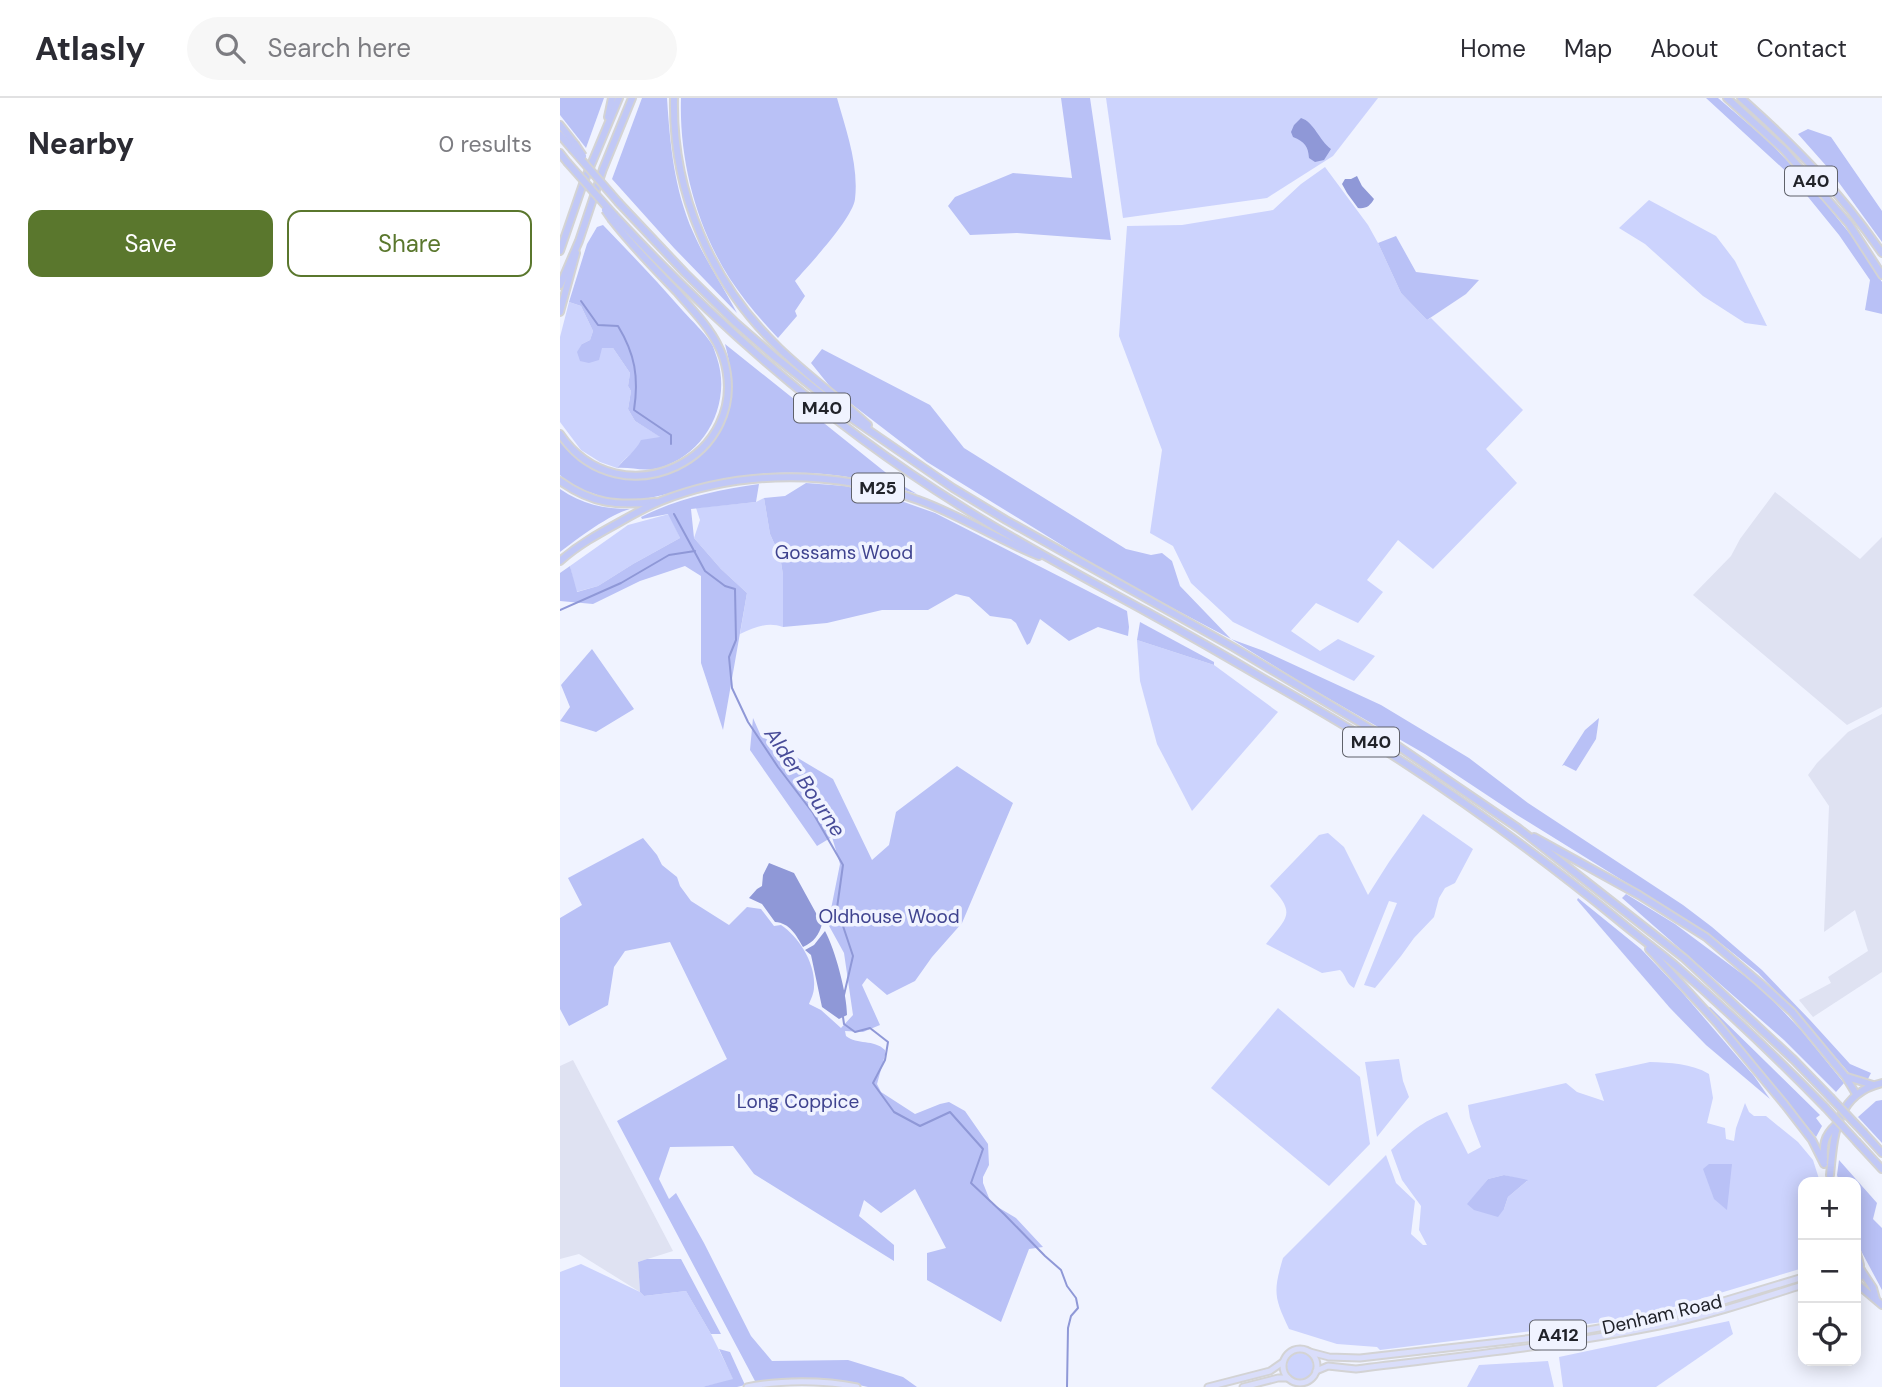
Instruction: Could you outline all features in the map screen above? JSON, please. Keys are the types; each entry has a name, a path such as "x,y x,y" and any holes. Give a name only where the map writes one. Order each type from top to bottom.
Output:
{"highway":[{"path":"605,130 612,98"},
{"path":"560,251 583,184 619,98"},
{"path":"560,312 579,241 603,169 632,98"},
{"name":"M40","path":"674,98 675,142 686,196 701,237 720,274 748,316 769,338 883,440"},
{"name":"A40","path":"1727,98 1784,150 1849,224 1882,275"},
{"name":"A40","path":"1741,98 1807,159 1846,204 1882,254"},
{"name":"M40","path":"560,125 573,147 619,203 685,273 755,339 852,418 953,488 1006,520 1386,738 1518,828 1684,958 1794,1060 1882,1153"},
{"name":"M40","path":"560,135 573,147"},
{"name":"M40","path":"560,153 714,338 721,351 727,394 711,436 695,454 677,467 650,475 620,475 601,469 576,453 560,434"},
{"name":"M40","path":"613,218 737,337 805,395 962,507 1057,564 1150,613 1346,726 1503,830 1674,964 1746,1029 1882,1169"},
{"path":"560,285 579,241"},
{"name":"M25","path":"560,481 587,497 625,505 661,501 719,484 749,480 814,478 846,481 921,501 1057,564"},
{"name":"M25","path":"560,561 598,534 661,501"},
{"name":"M40","path":"1518,828 1639,895 1706,937 1792,1012 1846,1076 1856,1094"},
{"name":"M40","path":"1625,926 1717,1023 1812,1140 1824,1164"},
{"path":"1846,1076 1873,1085"},
{"path":"1830,1177 1824,1164 1823,1143 1829,1131 1836,1125 1856,1094 1882,1083"},
{"path":"1831,1177 1831,1155 1836,1125"},
{"path":"1812,1140 1823,1143 1829,1141 1835,1133"},
{"path":"1861,1270 1879,1302"},
{"path":"1861,1286 1879,1302"}],"main road":[{"name":"Denham Road","path":"1310,1352 1329,1357 1360,1358 1560,1335 1697,1309 1798,1279"},
{"name":"Denham Road","path":"1316,1371 1328,1366 1356,1369 1586,1339 1706,1315 1798,1287"},
{"path":"1208,1387 1270,1371 1296,1349 1310,1352 1316,1361 1316,1371 1304,1382 1278,1378 1243,1387"},
{"path":"1283,1362 1288,1378"},
{"path":"749,1387 777,1382 856,1387"}],"shaded area":[{"path":"1106,98 1378,98 1333,156 1267,198 1123,218"},
{"path":"1301,118 1309,123 1331,149 1324,160 1315,162 1309,158 1305,145 1293,137 1291,132"},
{"path":"1325,167 1368,225 1401,293 1427,320 1431,318 1523,410 1486,449 1517,483 1433,569 1398,540 1367,580 1383,592 1358,623 1316,603 1291,631 1320,651 1338,639 1375,656 1354,681 1233,622 1191,583 1173,546 1150,533 1162,450 1119,336 1127,226 1182,225 1273,210 1301,184"},
{"path":"1357,176 1374,199 1363,208 1358,208 1342,184 1345,179"},
{"path":"1649,200 1716,236 1735,261 1767,326 1745,323 1703,296 1645,244 1619,228"},
{"path":"569,302 581,306 593,331 590,340 582,344 613,348 630,373 628,409 635,421 662,438 637,450 617,468 600,462 581,450 560,422 560,337"},
{"path":"1775,492 1860,559 1882,537 1882,707 1847,725 1693,595 1731,556 1740,539"},
{"path":"764,498 770,534 780,556 783,575 783,627 766,625 740,634 747,593 694,538 700,520 696,508 756,502"},
{"path":"669,514 680,538 598,586 576,592 570,566 628,525"},
{"path":"1137,640 1214,665 1278,712 1192,811 1157,744 1140,681"},
{"path":"1882,714 1882,972 1813,1017 1799,1000 1831,983 1828,977 1868,951 1855,910 1824,932 1829,806 1808,775 1848,732"},
{"path":"1423,814 1473,849 1455,883 1445,888 1439,898 1434,917 1375,988 1364,985 1397,903 1389,901 1354,988 1340,970 1322,973 1266,944 1286,915 1284,903 1270,886 1319,835 1328,833 1344,847 1368,895"},
{"path":"769,863 794,873 822,924 816,938 803,947 789,927 775,922 762,904 749,898 762,886 763,875"},
{"path":"825,931 845,996 847,1015 839,1019 822,1007 811,955 805,950 814,945"},
{"path":"1278,1008 1360,1077 1370,1144 1329,1186 1211,1088"},
{"path":"1399,1059 1409,1097 1377,1137 1365,1062"},
{"path":"573,1060 673,1251 638,1262 640,1292 579,1254 560,1259 560,1066"},
{"path":"1650,1062 1680,1064 1709,1074 1713,1098 1707,1123 1725,1128 1726,1139 1734,1141 1745,1103 1754,1116 1766,1116 1798,1142 1813,1160 1818,1177 1798,1177 1798,1270 1667,1309 1603,1322 1380,1350 1377,1347 1337,1344 1289,1329 1277,1294 1283,1258 1386,1155 1396,1183 1415,1201 1411,1234 1423,1245 1427,1245 1419,1230 1421,1206 1402,1180 1391,1150 1423,1124 1447,1112 1468,1154 1481,1147 1468,1105 1566,1083 1577,1092 1604,1101 1595,1074","holes":["1504,1175 1527,1181 1508,1197 1504,1209 1468,1204 1488,1179"]},
{"path":"581,1264 644,1296 686,1291 734,1380 702,1387 560,1387 560,1272"},
{"path":"1729,1321 1733,1334 1656,1387 1563,1387 1559,1357"},
{"path":"1300,1353 1309,1357 1313,1366 1309,1375 1300,1379 1291,1375 1287,1366 1291,1357"},
{"path":"1548,1361 1554,1387 1467,1387 1479,1365"}],"green space":[{"path":"560,98 604,98 586,148 560,115"},
{"path":"642,98 667,98 674,166 681,199 703,253 737,313 612,179"},
{"path":"681,98 837,98 853,161 855,199 839,229 795,281 805,296 795,311 797,316 778,338 735,287 718,259 699,215 683,145"},
{"path":"1061,98 1090,98 1111,240 1017,233 970,235 948,206 955,197 1013,173 1072,178"},
{"path":"1706,98 1718,98 1767,140 1807,181 1855,240 1882,282 1882,314 1865,310 1870,280 1839,235 1791,176"},
{"path":"1808,129 1831,137 1882,211 1882,242 1829,169 1798,134"},
{"path":"603,225 701,331 712,345 721,375 718,409 702,439 690,452 659,468 617,468 641,440 660,437 635,421 628,409 630,373 613,348 602,348 599,360 589,363 580,361 577,352 582,344 590,340 593,331 581,306 569,302 587,244 597,227"},
{"path":"1396,236 1416,272 1479,280 1466,294 1427,320 1401,293 1378,243"},
{"path":"725,344 900,484 917,494 847,477 775,473 728,479 645,499 618,501 579,488 560,475 560,440 579,460 601,472 626,478 651,477 676,470 698,456 715,437 727,413 731,379"},
{"path":"822,349 930,405 964,448 1126,549 1151,555 1162,553 1172,561 1180,586 1231,639 1112,576 927,462 832,389 811,363"},
{"name":"Gossams Wood","path":"806,483 845,486 884,495 935,513 1127,611 1128,636 1098,627 1069,641 1040,619 1027,645 1016,623 1011,619 990,616 969,597 956,594 928,610 882,610 827,623 783,627 783,575 780,556 770,534 764,498 785,496"},
{"path":"759,484 756,502 691,509 694,538 747,593 723,730 701,663 701,576 685,566 640,581 593,604 560,601 560,573 570,566 577,592 598,586 680,538 668,514 641,517 698,496"},
{"path":"560,489 594,505 630,509 604,521 560,552"},
{"path":"1140,622 1214,662 1214,665 1137,640"},
{"path":"1231,639 1264,651 1381,705 1469,758 1528,803 1683,905 1762,970 1850,1064 1871,1073 1867,1081 1850,1074 1758,973 1709,934 1517,815 1425,754"},
{"path":"592,649 634,709 596,732 560,721 570,707 561,685"},
{"name":"Long Coppice","path":"753,718 761,736 833,779 872,860 889,845 896,812 957,766 1013,803 962,923 915,981 887,995 867,978 862,985 880,1025 863,1032 845,1031 850,1039 876,1044 885,1050 877,1084 881,1092 915,1114 949,1102 965,1111 988,1144 989,1165 983,1183 991,1203 1016,1218 1043,1247 1029,1249 1001,1322 927,1280 927,1253 946,1248 915,1189 881,1213 864,1200 859,1216 894,1245 894,1261 754,1174 733,1146 670,1147 659,1179 669,1199 676,1193 751,1336 772,1361 848,1360 903,1377 917,1387 868,1387 840,1381 755,1381 617,1121 727,1059 670,942 625,951 614,967 608,1005 569,1026 560,1009 560,918 582,905 568,878 643,838 662,865 677,877 691,901 729,925 747,907 761,909 774,926 781,925 788,930 805,952 812,969 814,989 809,1004 821,1010 841,1028 853,1015 844,953 828,924 840,864 832,837 817,846 750,750"},
{"path":"1599,718 1596,739 1576,771 1562,766 1585,730"},
{"path":"1626,894 1675,924 1761,988 1801,1030 1844,1083 1836,1092 1784,1040 1622,898"},
{"path":"1578,898 1641,949 1681,991 1754,1076 1770,1099 1706,1045 1670,1008"},
{"path":"1710,1007 1820,1115 1816,1118 1822,1126 1816,1137 1707,1008"},
{"path":"1882,1100 1882,1143 1858,1117 1876,1101"},
{"path":"1839,1160 1854,1177 1838,1177"},
{"path":"1709,1164 1732,1164 1727,1210 1714,1199 1703,1169"},
{"path":"1504,1175 1528,1180 1508,1197 1498,1217 1474,1210 1467,1204 1488,1179"},
{"path":"1861,1185 1877,1203 1873,1219 1882,1228 1882,1290 1861,1251"},
{"path":"647,1259 681,1259 721,1334 711,1334 686,1291 644,1296 640,1292 638,1262"},
{"path":"719,1349 730,1352 745,1385 702,1387 733,1379"}],"waterway":[{"name":"Alder Bourne","path":"581,301 598,325 618,326 634,366 634,410 671,435 671,444"},
{"name":"Alder Bourne","path":"674,514 705,571 725,586 735,589 736,640 729,657 732,688 748,722 813,813 843,865 837,908 853,956 844,995"},
{"path":"560,610 621,583 669,555 695,551"},
{"name":"Alder Bourne","path":"843,1017 844,1024 855,1032 870,1028 888,1042 885,1060 873,1083 894,1112 920,1126 950,1112 983,1149 971,1183 1061,1270 1067,1286 1076,1298 1078,1308 1071,1316 1068,1328 1067,1387"}],"park label":[{"name":"Oldhouse Wood","path":"889,916"}]}
